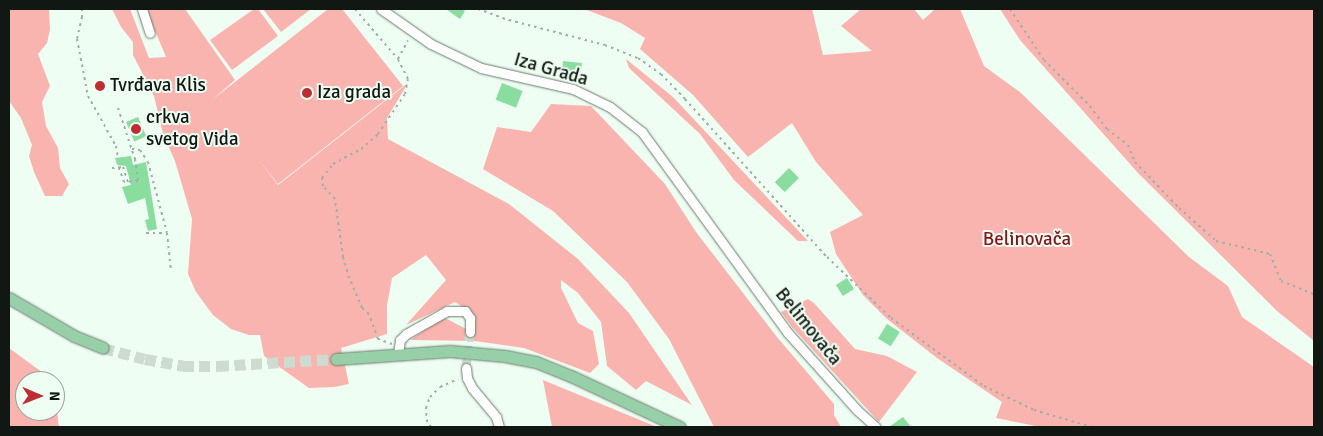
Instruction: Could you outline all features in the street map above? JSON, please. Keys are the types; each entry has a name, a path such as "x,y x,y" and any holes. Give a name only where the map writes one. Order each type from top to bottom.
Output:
{"main road":[{"path":"9,298 74,336 103,348"},
{"path":"336,359 399,350 478,353 536,362 631,403 680,427"}],"street":[{"path":"142,9 150,33"},
{"name":"Iza Grada","path":"381,9 431,44 481,68 574,90 610,107 642,132 722,242"},
{"name":"Belimovača","path":"722,242 788,334 857,410 876,427"},
{"path":"399,350 406,334 447,311 465,311 470,318 470,332"},
{"path":"466,368 467,378 496,417 499,427"}],"path":[{"path":"82,9 78,39 88,96 116,146 118,158"},
{"path":"354,9 398,59 408,78 404,94 378,134 361,149 333,164 322,178 322,186 335,198 343,257 349,278 362,308 370,314 378,338 399,350"},
{"path":"478,9 605,45 638,58 661,74 827,257 891,318 984,386 1034,410 1092,427"},
{"path":"488,13 492,9"},
{"path":"1010,9 1044,60 1090,106 1106,129 1128,145 1135,162 1179,208 1216,241 1270,254 1281,282 1314,294"},
{"path":"398,59 413,31"},
{"path":"118,108 132,149 138,181 124,182 119,168"},
{"path":"132,149 140,150 148,162 167,233 171,272"},
{"path":"112,168 123,167 128,182"},
{"path":"146,233 167,233"},
{"path":"431,427 427,422 426,408 430,397 440,387 462,377 467,378"}],"green space":[{"path":"9,9 49,9 50,30 47,43 38,54 50,86 42,102 46,126 58,148 60,168 69,184 62,196 45,196 29,156 32,145 21,118 9,101"},
{"path":"112,9 130,9 149,58 166,57 146,9 185,9 235,80 212,100 328,9 342,9 403,86 278,184 258,159 278,185 408,83 387,118 388,139 509,204 578,259 629,313 692,405 646,381 636,390 607,366 601,322 578,293 561,280 561,288 578,323 593,331 599,364 590,373 524,348 475,341 410,340 443,317 472,332 466,309 455,302 406,325 446,280 426,255 392,278 387,305 387,334 341,348 349,384 309,388 264,356 260,335 249,335 231,329 213,315 196,292 188,274 192,219 175,161 163,134 154,96 133,55 133,42 121,27"},
{"path":"254,9 258,9 278,36 232,70 210,40"},
{"path":"263,9 311,9 281,32"},
{"name":"Belinovača","path":"584,9 812,9 823,55 872,51 841,26 861,9 914,9 923,20 935,9 960,9 984,66 1021,93 1189,257 1228,286 1242,317 1314,367 1314,427 1040,427 996,418 1002,402 937,358 887,319 863,295 836,254 830,232 863,215 816,162 792,123 748,157 693,95 640,49 645,38 621,23"},
{"path":"1000,9 1314,9 1314,341 1277,311 1138,173 1020,40"},
{"path":"626,59 673,97 808,241 798,241 734,180 700,134 629,68"},
{"path":"551,104 591,106 665,184 696,232 777,337 834,404 834,415 841,427 714,427 669,339 627,282 553,211 483,169 497,127 531,132"},
{"path":"808,299 814,303 855,349 887,356 917,372 879,422 792,327 781,312"},
{"path":"9,348 40,371 15,371 15,421 58,421 59,427 11,427 9,425"},
{"path":"543,380 657,427 552,427"}],"building":[{"path":"446,9 461,9 465,11 460,19"},
{"path":"563,61 582,63 580,77 562,75"},
{"path":"502,83 523,91 516,108 496,100"},
{"name":"crkva svetog Vida","path":"138,117 146,136 134,141 126,122"},
{"path":"131,156 133,165 146,162 157,229 148,231 145,220 149,219 145,198 128,204 122,187 131,185 126,166 117,165 115,158"},
{"path":"789,168 799,178 785,192 775,182"},
{"path":"847,278 854,289 843,296 836,285"},
{"path":"887,324 900,332 891,346 878,338"},
{"path":"903,417 911,427 889,427"}],"tunnel":[{"path":"466,368 470,332"},
{"path":"103,348 145,359 183,366 218,366 336,359"}],"place":[{"name":"Tvrđava Klis","path":"100,86"},
{"name":"Iza grada","path":"307,93"},
{"name":"crkva svetog Vida","path":"136,129"}]}
